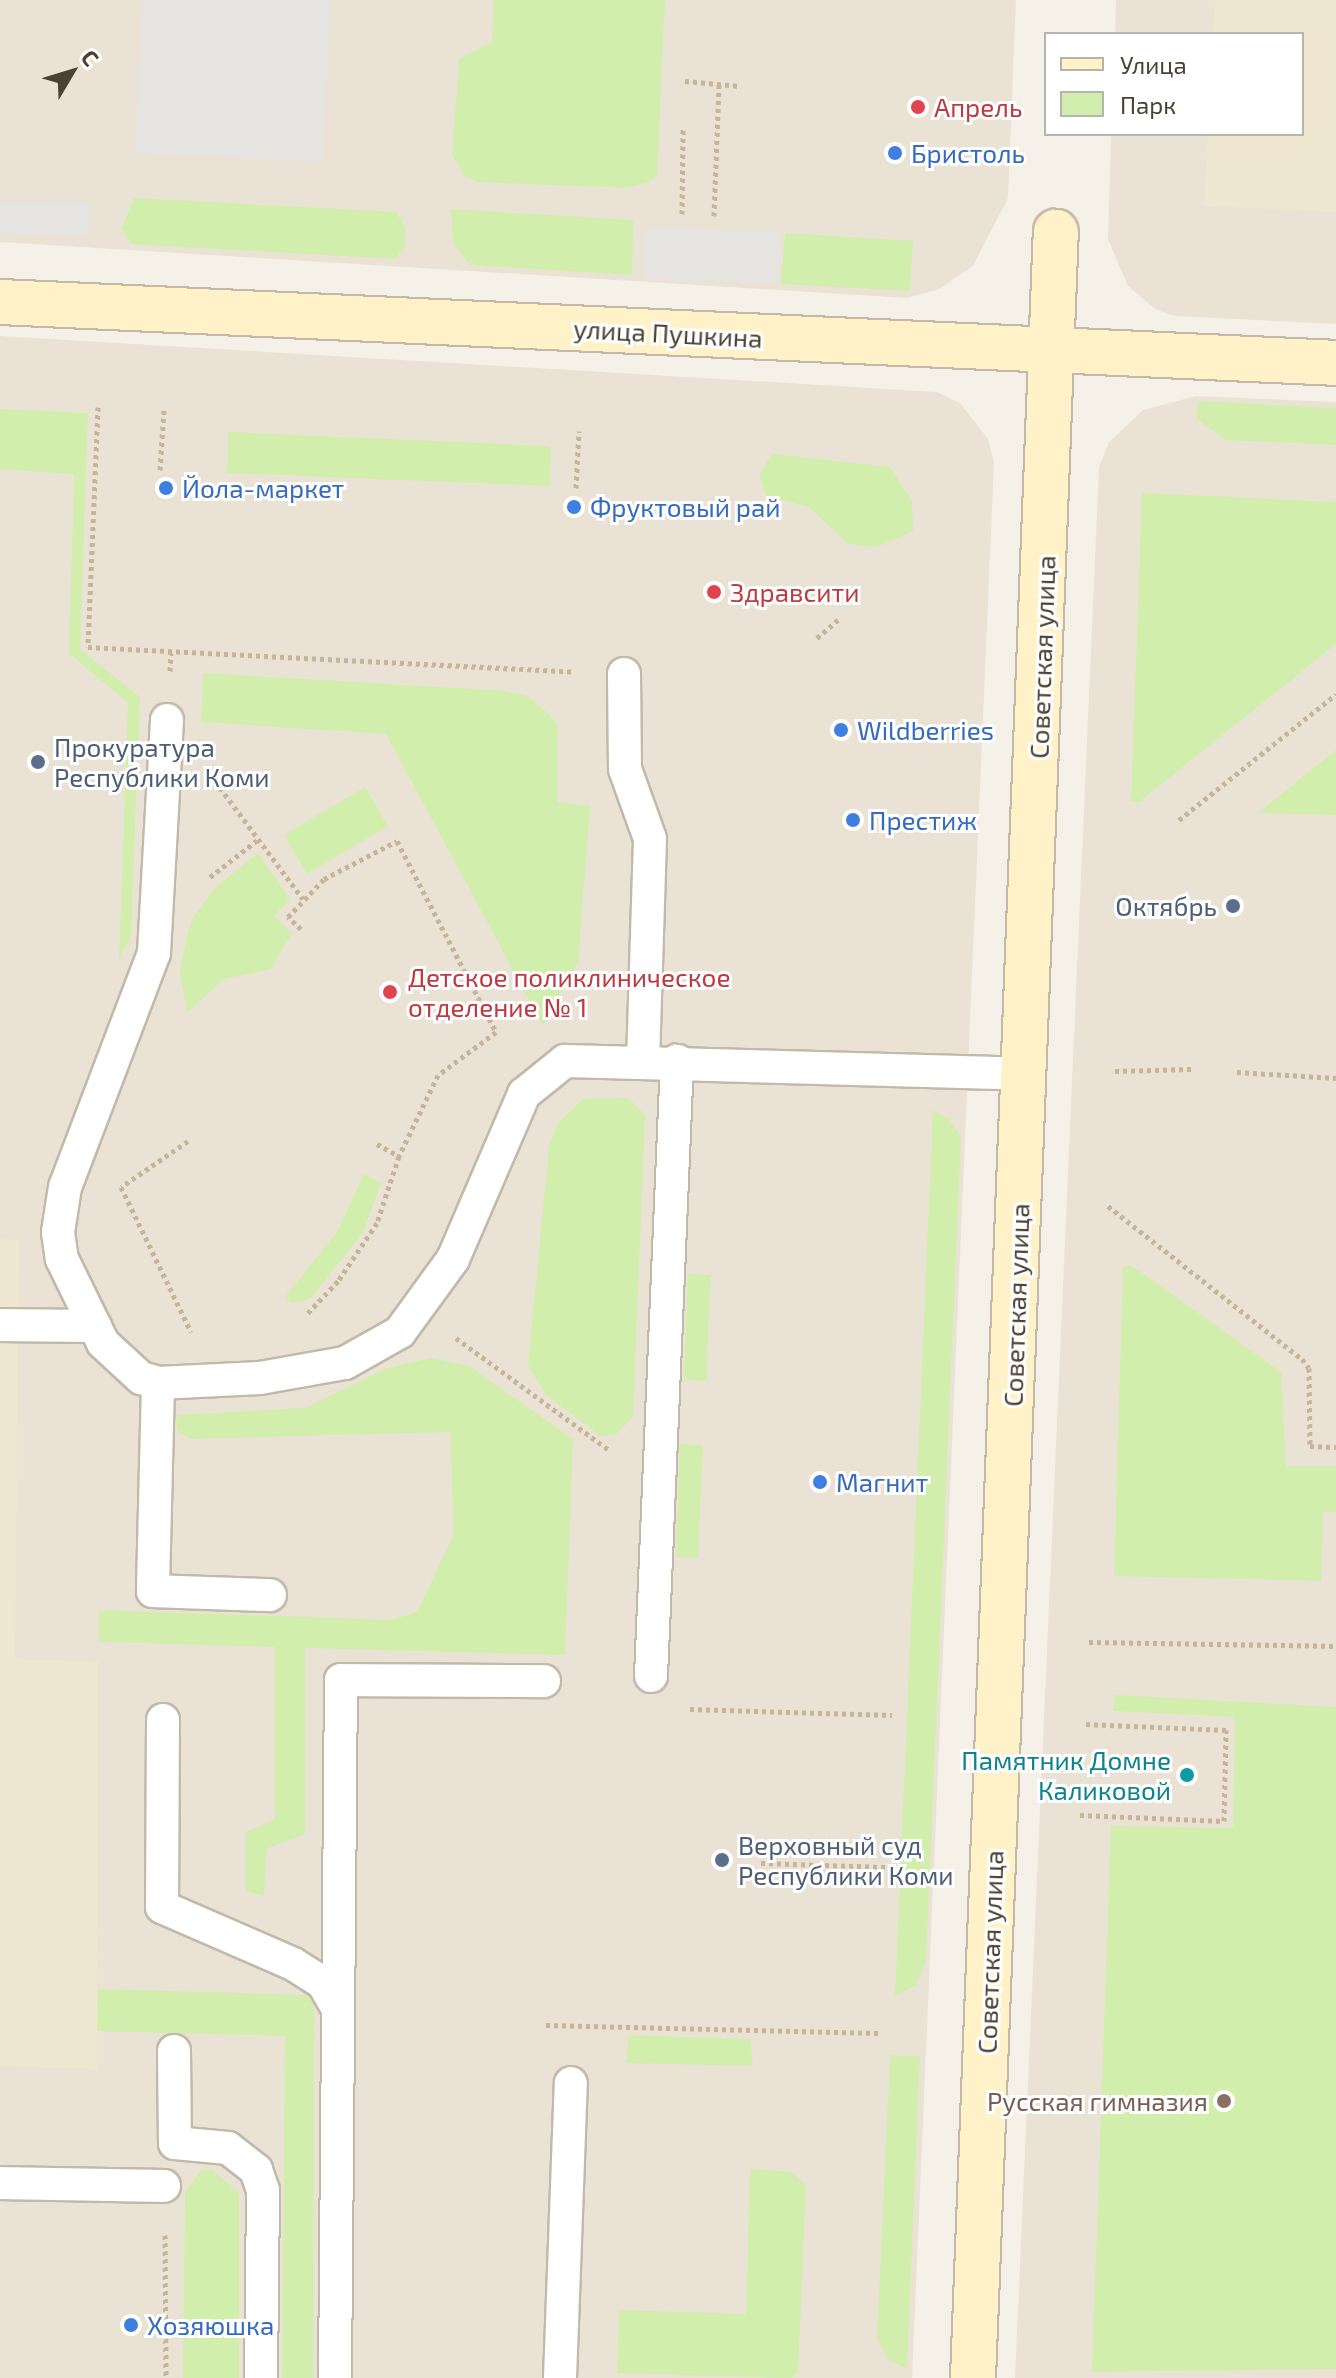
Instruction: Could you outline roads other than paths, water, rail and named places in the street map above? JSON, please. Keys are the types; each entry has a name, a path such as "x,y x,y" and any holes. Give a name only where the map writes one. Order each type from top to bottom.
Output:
{"main road":[{"name":"Советская улица","path":"973,2378 1026,1074 1056,232"},
{"name":"улица Пушкина","path":"0,302 1336,363"}],"lane":[{"path":"624,674 625,769 650,839 643,1060"},
{"path":"167,720 154,953 59,1215 62,1259 95,1326 115,1358 158,1383 260,1378 345,1363 400,1332 453,1259 509,1120 540,1077 565,1061 643,1060 1026,1074"},
{"path":"651,1676 677,1061"},
{"path":"0,1325 95,1326"},
{"path":"158,1383 153,1591 270,1595"},
{"path":"335,2378 341,1680 544,1681"},
{"path":"163,1720 162,1907 293,1964 323,1983 338,2009"},
{"path":"174,2051 175,2143 228,2148 256,2170 263,2190 261,2378"},
{"path":"560,2378 571,2083"},
{"path":"0,2183 164,2186"}],"place":[{"name":"Апрель","path":"918,107"},
{"name":"Бристоль","path":"895,153"},
{"name":"Йола-маркет","path":"166,488"},
{"name":"Фруктовый рай","path":"574,507"},
{"name":"Здравсити","path":"714,592"},
{"name":"Wildberries","path":"841,730"},
{"name":"Прокуратура Республики Коми","path":"38,762"},
{"name":"Престиж","path":"853,820"},
{"name":"Октябрь","path":"1233,906"},
{"name":"Детское поликлиническое отделение № 1","path":"390,992"},
{"name":"Магнит","path":"820,1482"},
{"name":"Памятник Домне Каликовой","path":"1187,1775"},
{"name":"Верховный суд Республики Коми","path":"722,1860"},
{"name":"Русская гимназия","path":"1224,2101"},
{"name":"Хозяюшка","path":"131,2325"}]}
